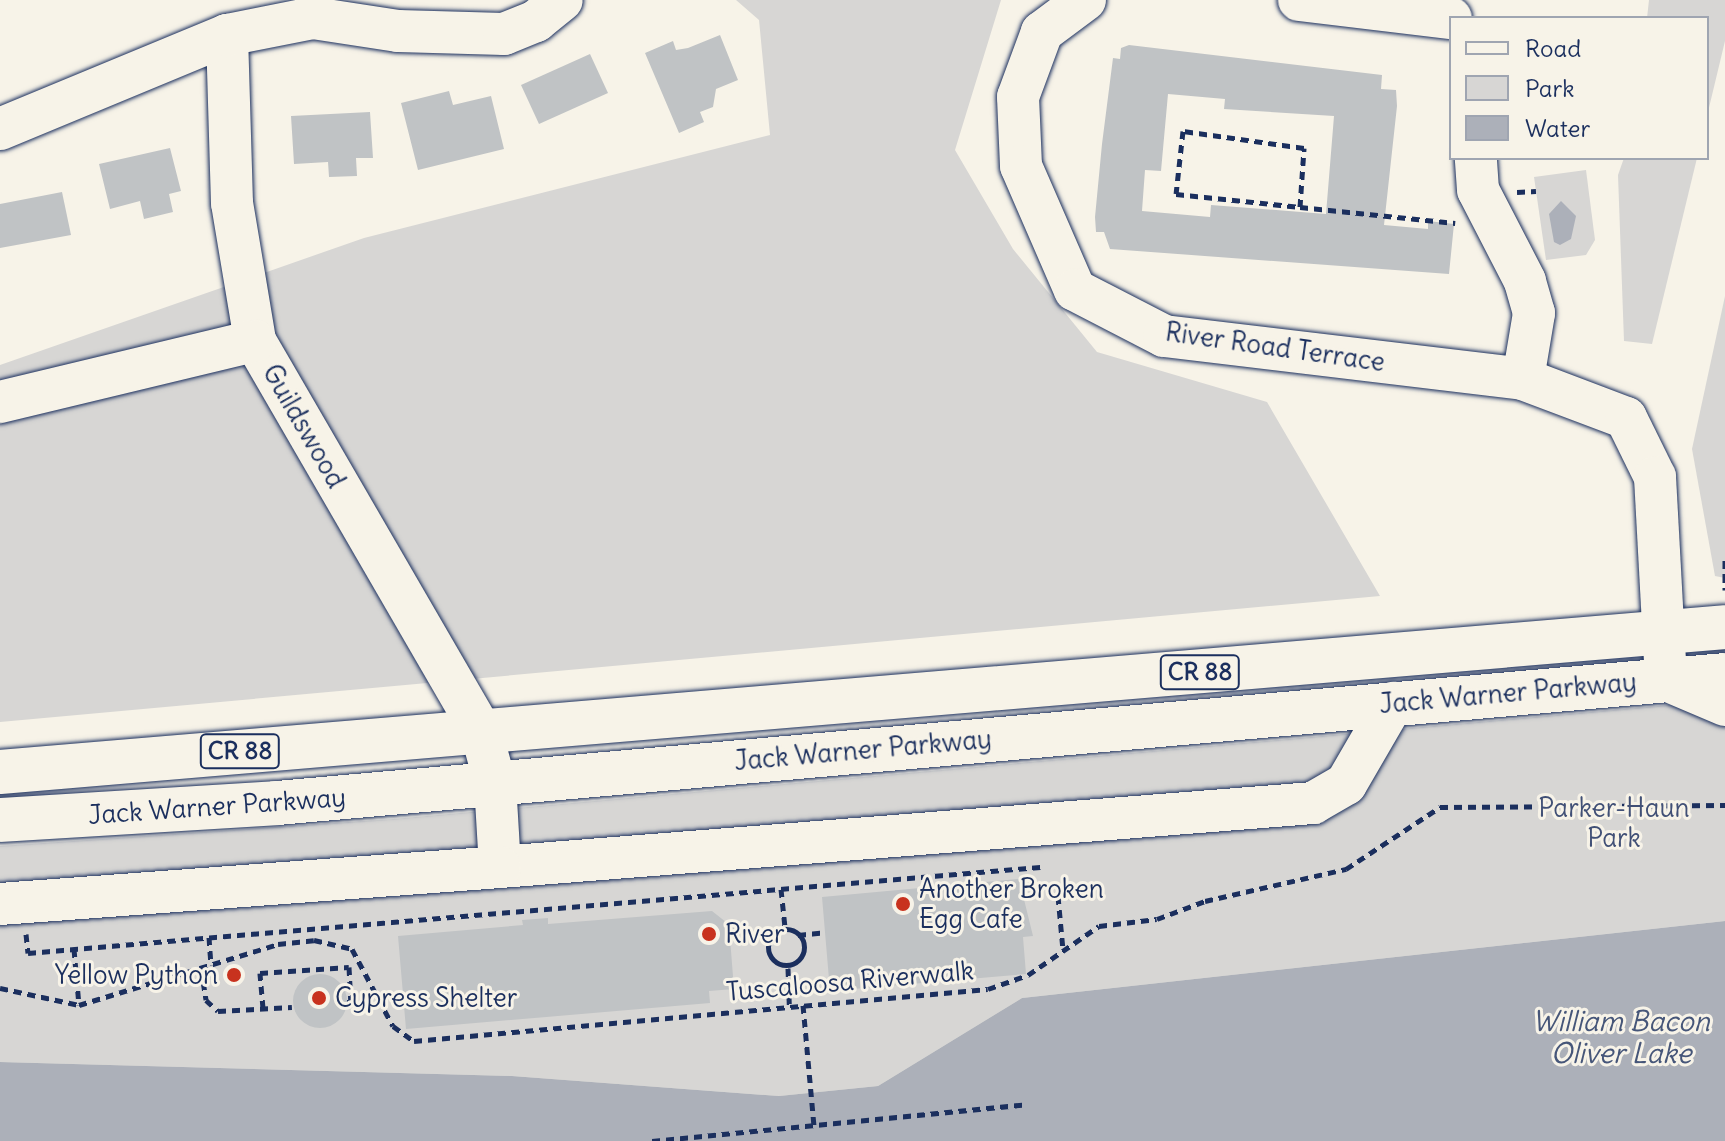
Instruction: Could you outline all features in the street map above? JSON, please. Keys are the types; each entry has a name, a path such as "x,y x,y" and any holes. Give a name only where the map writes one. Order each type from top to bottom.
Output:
{"main road":[{"name":"Jack Warner Parkway","path":"0,772 1725,627"},
{"name":"Jack Warner Parkway","path":"0,820 495,783 1725,675"}],"street":[{"path":"0,129 227,35 313,18 411,32 504,34 536,21 562,0"},
{"name":"River Road Terrace","path":"1085,0 1042,32 1018,97 1021,166 1075,290 1164,336 1523,379 1626,418 1655,477 1666,632 1666,680"},
{"path":"1299,0 1449,18"},
{"name":"Guildswood","path":"227,35 232,203 255,341 481,731 495,783 500,867"},
{"path":"1476,160 1478,190 1534,313 1523,379"},
{"path":"0,402 255,341"},
{"path":"1666,680 1725,705"},
{"path":"10,914 500,867 1313,803 1346,784 1355,759 1393,703"},
{"path":"1324,709 1355,759"}],"path":[{"path":"1300,207 1304,148 1183,131 1176,194 1300,207 1496,226"},
{"path":"1723,561 1725,590"},
{"name":"Tuscaloosa Riverwalk","path":"0,988 79,1005 297,941 352,949 393,1026 414,1041 1003,986 1099,926 1157,919 1205,901 1346,869 1440,807 1725,805"},
{"path":"10,914 28,953 1040,867"},
{"path":"781,889 785,926 798,935 825,932"},
{"path":"1058,896 1063,950"},
{"path":"785,926 772,935 770,947 776,964 788,968"},
{"path":"296,930 297,941"},
{"path":"789,1006 788,968 802,955 798,935"},
{"path":"209,937 211,965"},
{"path":"74,949 79,1005"},
{"path":"263,1008 260,973 349,967 349,1002 379,1001"},
{"path":"201,968 206,1000 218,1011 292,1007"},
{"path":"803,1005 814,1125"},
{"path":"652,1141 1022,1105"}],"green space":[{"path":"736,0 1001,0 955,150 1013,249 1097,352 1267,402 1380,596 0,722 0,365 364,238 770,135 759,20"},
{"path":"1649,0 1725,0 1725,41 1709,108 1709,16 1647,16"},
{"path":"1623,160 1697,160 1652,344 1624,341 1618,175"},
{"path":"1586,170 1595,240 1586,255 1546,260 1534,177"},
{"path":"1725,296 1725,578 1715,576 1692,449"},
{"name":"Parker-Haun Park","path":"1725,700 1725,921 1022,998 878,1086 779,1096 512,1076 0,1062 0,846 393,819"}],"water":[{"path":"1561,201 1576,216 1571,239 1560,245 1554,242 1549,214"},
{"name":"William Bacon Oliver Lake","path":"1725,921 1725,1141 0,1141 0,1062 512,1076 779,1096 878,1086 1022,998"}],"building":[{"path":"720,35 738,80 716,89 713,107 700,112 704,122 679,133 645,53 673,41 676,50 688,48"},
{"path":"1129,45 1382,75 1381,89 1396,90 1397,106 1384,225 1428,229 1428,221 1454,224 1449,274 1110,249 1104,232 1096,232 1095,217 1113,58 1120,59 1121,48","holes":["1168,94 1225,99 1224,109 1334,116 1326,214 1211,205 1210,217 1142,211 1145,170 1161,171"]},
{"path":"590,54 608,93 539,124 521,85"},
{"path":"449,91 453,105 491,96 504,149 418,170 401,103"},
{"path":"370,112 373,158 356,158 357,176 329,177 328,162 294,164 291,116"},
{"path":"170,148 181,191 169,194 173,212 144,219 140,201 110,209 99,164"},
{"path":"62,192 71,235 0,248 0,204"},
{"path":"1019,879 1033,936 1023,937 1026,974 830,991 822,897"},
{"path":"712,911 736,930 730,938 734,989 709,991 710,1003 406,1029 398,936 523,925 522,920 548,918 548,924"},
{"name":"Cypress Shelter","path":"320,974 339,982 347,1001 339,1020 320,1028 301,1020 293,1001 301,982"}],"place":[{"name":"Another Broken Egg Cafe","path":"903,904"},
{"name":"River","path":"709,934"},
{"name":"Yellow Python","path":"234,975"},
{"name":"Cypress Shelter","path":"319,998"}]}
